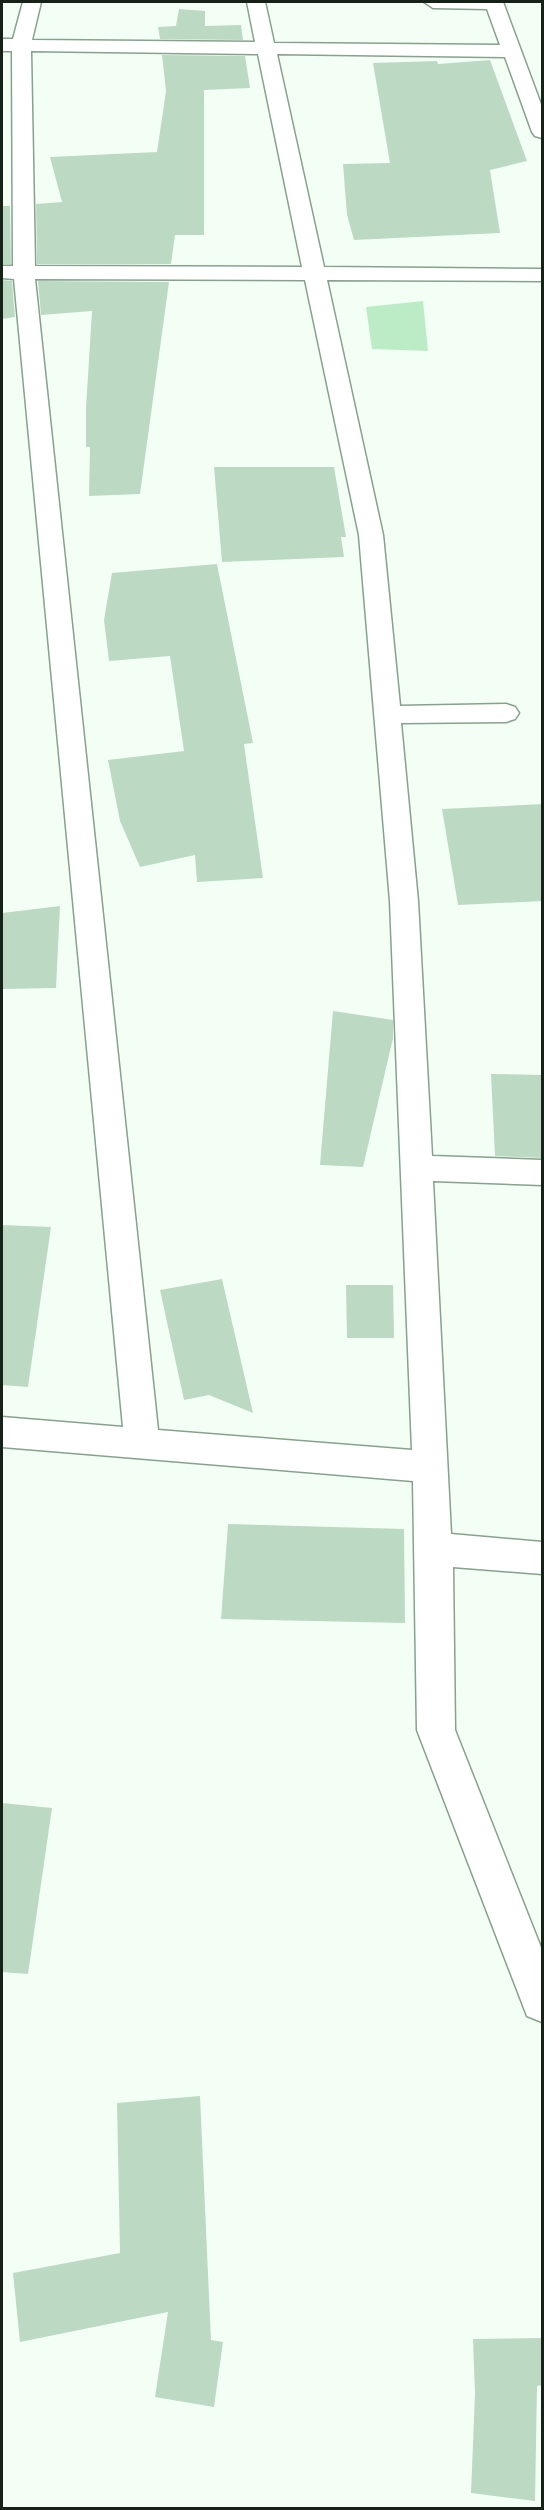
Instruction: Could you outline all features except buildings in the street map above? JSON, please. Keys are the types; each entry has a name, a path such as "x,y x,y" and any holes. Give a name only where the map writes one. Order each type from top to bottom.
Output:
{"street":[{"path":"32,2 11,45 13,272 141,1443"},
{"path":"256,2 372,535 404,901 431,1467 436,1730 543,2001"},
{"path":"433,2 494,3 541,124"},
{"path":"11,45 512,51"},
{"path":"13,272 543,275"},
{"path":"387,715 506,713"},
{"path":"417,1168 543,1172"},
{"path":"2,1432 431,1467"},
{"path":"434,1549 543,1558"}],"green space":[{"path":"423,301 428,351 372,349 366,307"}]}
